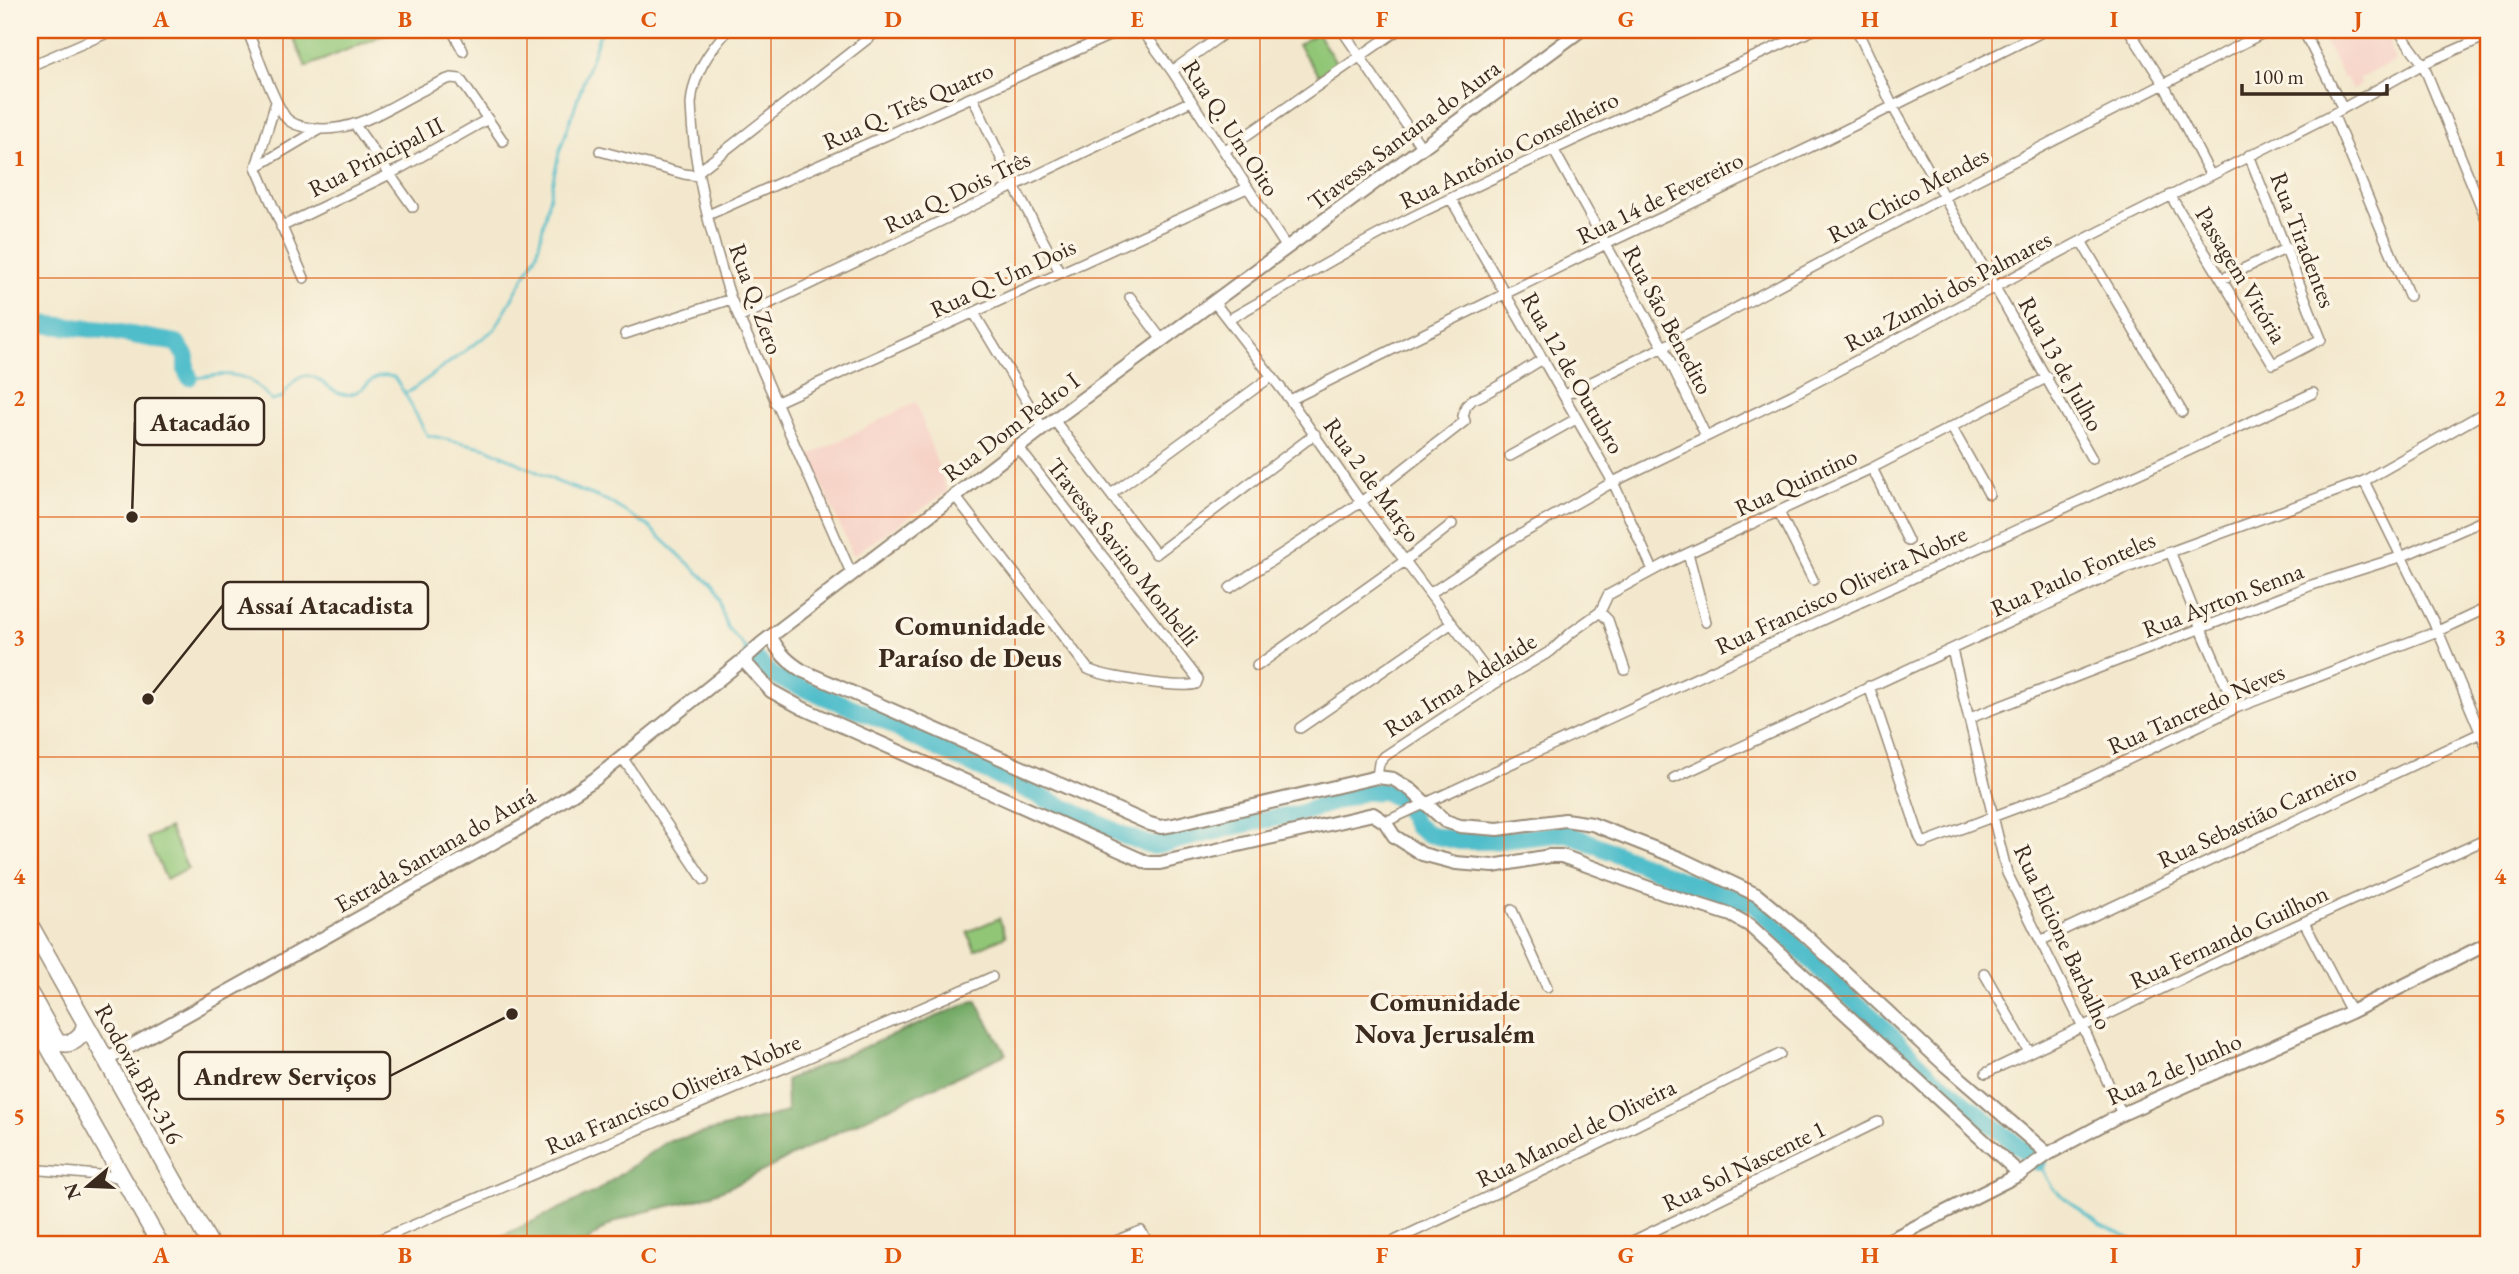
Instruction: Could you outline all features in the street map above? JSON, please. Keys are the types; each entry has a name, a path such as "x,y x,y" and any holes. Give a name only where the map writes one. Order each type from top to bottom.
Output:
{"highway":[{"name":"Rodovia BR-316","path":"30,925 210,1244"},
{"path":"30,994 57,1042 69,1044 76,1040 85,1023"},
{"path":"31,1020 160,1243"}],"street":[{"path":"30,66 114,30"},
{"path":"247,30 276,102 288,120 302,126 330,131 355,125 451,78 460,79 503,141"},
{"path":"452,30 463,51"},
{"name":"Rua Q. Zero","path":"728,30 701,65 692,92 692,124 699,173 718,260 731,299 775,403 852,575"},
{"path":"600,150 671,171 699,173 879,30"},
{"name":"Rua Q. Três Quatro","path":"708,215 1122,30"},
{"name":"Rua Q. Um Oito","path":"1143,30 1287,248"},
{"path":"1172,71 1229,30"},
{"path":"1342,30 1422,148"},
{"path":"1224,151 1398,30"},
{"name":"Travessa Santana do Aura","path":"1287,248 1422,148 1566,34 1581,30"},
{"name":"Rua Antônio Conselheiro","path":"1228,320 1347,251 1451,199 1553,149 1813,30"},
{"name":"Rua 13 de Julho","path":"1857,30 1893,107 2092,459"},
{"name":"Rua 14 de Fevereiro","path":"1290,400 2046,30"},
{"path":"2129,30 2163,83 2210,174"},
{"name":"Rua Chico Mendes","path":"1565,395 1663,347 1944,197 2269,30"},
{"path":"2302,30 2342,107"},
{"path":"2398,30 2423,64 2489,226"},
{"name":"Rua Zumbi dos Palmares","path":"1431,593 1504,544 1613,482 1792,395 2210,174 2333,114 2423,64 2489,34"},
{"path":"973,98 1014,186 1060,272"},
{"name":"Rua Q. Dois Três","path":"739,318 1191,101"},
{"path":"276,102 256,167 304,278"},
{"path":"2333,114 2409,296"},
{"name":"Rua Principal II","path":"281,227 390,174 488,120"},
{"path":"355,125 413,207"},
{"path":"256,167 320,129"},
{"name":"Rua São Benedito","path":"1553,149 1663,347 1706,436"},
{"name":"Rua Tiradentes","path":"2249,155 2321,339"},
{"name":"Rua Q. Um Dois","path":"775,403 1247,188"},
{"name":"Passagem Vitória","path":"2170,195 2273,364 2321,339"},
{"name":"Rua 12 de Outubro","path":"1451,199 1613,482 1653,570"},
{"path":"2081,241 2182,412"},
{"name":"Rua Dom Pedro I","path":"766,640 1043,428 1287,248"},
{"path":"2222,279 2287,248"},
{"path":"1130,297 1162,340"},
{"path":"625,334 731,299"},
{"name":"Rua 2 de Março","path":"1214,302 1290,400 1496,683"},
{"path":"974,313 1043,428"},
{"path":"1230,588 1362,502 1465,421 1463,416 1466,406 1473,399 1480,398 1543,359"},
{"path":"1111,494 1272,376"},
{"name":"Rua Quintino","path":"1572,632 1600,612 1608,595 1653,570 1872,468 2048,377"},
{"name":"Rua Francisco Oliveira Nobre","path":"1385,822 2313,393"},
{"name":"Rua Paulo Fonteles","path":"1674,778 2124,569 2364,481 2489,411"},
{"path":"1510,456 1576,418"},
{"path":"1054,420 1156,555 1315,434"},
{"path":"1952,428 1989,494"},
{"name":"Travessa Savino Monbelli","path":"955,496 1088,669 1168,685 1196,684 1198,680 1018,447"},
{"path":"1872,468 1908,541"},
{"path":"2364,481 2403,556 2485,731 2489,753"},
{"path":"1779,512 1812,580"},
{"name":"Rua Ayrton Senna","path":"1970,718 2312,585 2403,556 2489,519"},
{"path":"1257,666 1452,524"},
{"path":"2170,551 2236,708"},
{"path":"1688,554 1706,622"},
{"name":"Rua Tancredo Neves","path":"1869,686 1923,843 2064,790 2236,708 2438,631 2489,607"},
{"path":"1600,612 1608,620 1625,670"},
{"path":"1300,728 1452,623"},
{"name":"Rua Irma Adelaide","path":"1377,777 1379,763 1385,756 1496,683 1551,651 1572,632"},
{"path":"766,640 790,663 803,671 1161,827 1377,777 1393,779 1411,790 1420,806 1445,821 1460,826 1498,829 1565,820 1592,824 1679,858 1757,895 1804,934 1945,1066 2048,1154"},
{"name":"Estrada Santana do Aurá","path":"106,1060 525,825 595,779 766,640"},
{"name":"Rua Elcione Barbalho","path":"1952,650 2007,873 2042,940 2122,1114"},
{"path":"744,660 771,691 802,708 1148,863 1160,863 1373,814 1385,822 1394,836 1422,854 1456,863 1493,866 1562,856 1731,915 1749,925 2020,1174"},
{"name":"Rua Sebastião Carneiro","path":"2042,940 2485,731"},
{"path":"622,757 704,880"},
{"name":"Rua Fernando Guilhon","path":"1986,1073 2304,922 2489,838"},
{"path":"1513,910 1547,987"},
{"path":"2304,922 2351,1012"},
{"name":"Rua 2 de Junho","path":"1882,1244 2020,1174 2048,1154 2122,1114 2351,1012 2489,943"},
{"path":"1984,973 2029,1052"},
{"name":"Rua Francisco Oliveira Nobre","path":"369,1244 992,977"},
{"name":"Rua Manoel de Oliveira","path":"1388,1244 1587,1150 1780,1054"},
{"name":"Rua Sol Nascente 1","path":"1627,1244 1878,1122"},
{"path":"30,1169 121,1177"},
{"path":"1108,1244 1138,1231 1143,1233 1149,1244"},
{"path":"136,1244 160,1243"}],"shaded area":[{"path":"2319,30 2350,30 2334,38 2336,41 2341,36 2342,38 2359,30 2387,30 2391,42 2389,46 2396,61 2358,79 2361,85 2352,90 2346,77 2343,78"},
{"path":"916,402 947,492 853,555 809,456"}],"green space":[{"path":"290,30 395,30 306,67"},
{"path":"1317,33 1337,64 1319,76 1298,45"},
{"path":"169,828 188,869 166,879 147,838"},
{"path":"999,918 1006,936 975,950 967,932"},
{"path":"976,1000 1006,1054 853,1124 732,1186 698,1199 638,1214 609,1225 587,1244 485,1244 595,1192 666,1142 787,1112 786,1080"}],"waterway":[{"path":"189,377 242,377 255,383 272,401 282,398 292,383 310,376 342,394 357,392 380,376 394,377 404,392 409,392 495,329 537,254 559,153 603,30"},
{"path":"30,323 104,330 177,343 186,357 189,377"},
{"path":"404,392 427,435 487,448 558,482 608,501 648,526 713,586 727,627 747,650"},
{"path":"752,655 773,676 888,722 903,732 1125,836 1154,846 1261,820 1295,815 1363,792 1384,791 1401,800 1416,826 1428,834 1459,841 1493,841 1567,833 1678,879 1753,904 1930,1075 2038,1162"},
{"path":"2040,1165 2053,1189 2100,1225 2143,1244"}],"place":[{"name":"Atacadão","path":"132,517"},
{"name":"Assaí Atacadista","path":"148,699"},
{"name":"Andrew Serviços","path":"512,1014"}],"district":[{"name":"Comunidade Paraíso de Deus","path":"970,641"},
{"name":"Comunidade Nova Jerusalém","path":"1445,1017"}]}
